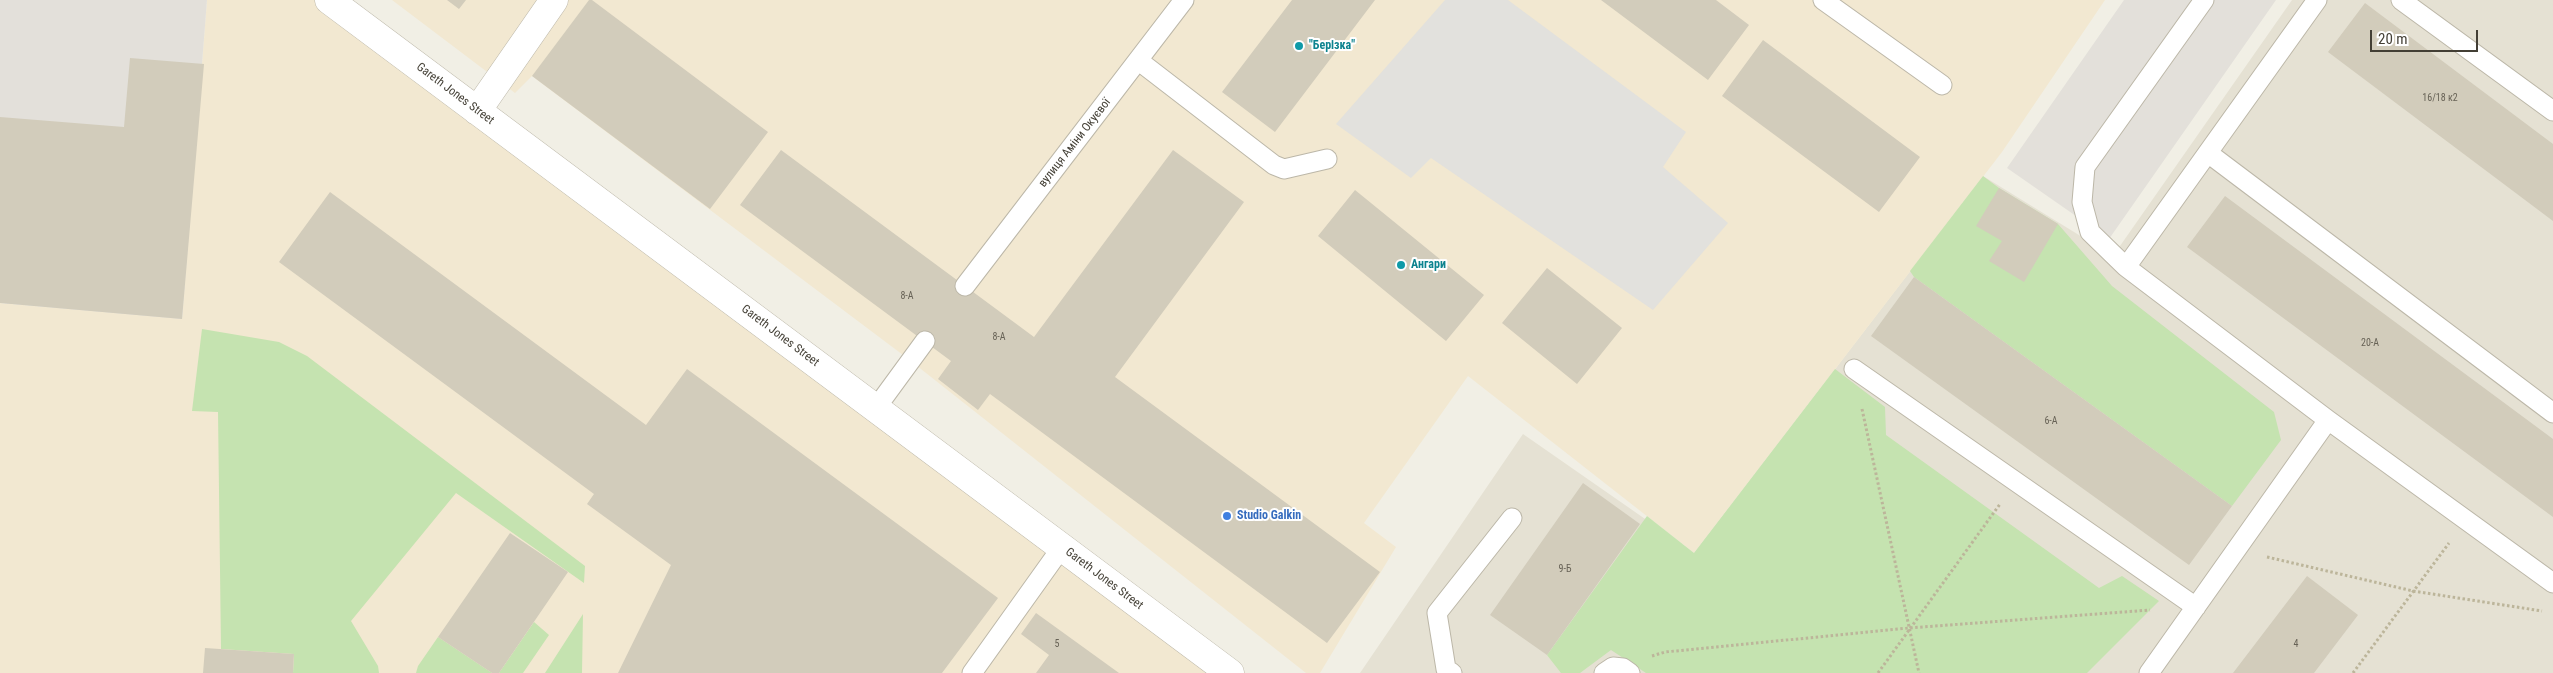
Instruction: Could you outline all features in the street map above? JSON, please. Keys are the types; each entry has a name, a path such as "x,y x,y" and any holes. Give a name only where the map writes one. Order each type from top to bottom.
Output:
{"street":[{"name":"Gareth Jones Street","path":"328,0 1230,673"},
{"path":"477,111 554,0"}],"lane":[{"name":"вулиця Аміни Окуєвої","path":"965,286 1184,0"},
{"path":"1823,0 1942,85"},
{"path":"2204,0 2085,168 2082,202 2090,232 2126,267 2328,420 2553,583"},
{"path":"2126,267 2317,0"},
{"path":"2401,0 2553,111"},
{"path":"1138,61 1274,165 1284,169 1327,159"},
{"path":"2208,153 2553,413"},
{"path":"876,408 925,341"},
{"path":"1854,370 2196,607"},
{"path":"2149,673 2328,420"},
{"path":"1452,673 1446,669 1437,613 1512,518"},
{"path":"972,673 1062,548"}],"path":[{"path":"1854,370 1919,673"},
{"path":"1878,673 2016,482"},
{"path":"2353,673 2466,520"},
{"path":"2236,550 2413,591 2544,611"},
{"path":"1616,671 1664,652 1909,628 2196,607"}],"shaded area":[{"path":"0,0 207,0 182,319 0,303"},
{"path":"207,0 314,0 1213,673 0,673 0,303 182,318"},
{"path":"392,0 2105,0 2002,152 1694,553 1468,376 1364,523 1396,547 1320,673 1306,673 907,358 532,76 515,93"},
{"path":"1445,0 1508,0 1686,132 1663,167 1728,223 1653,310 1431,158 1411,178 1336,124"},
{"path":"2124,0 2276,0 2109,239 2007,168"},
{"path":"2292,0 2553,0 2553,673 1360,673 1523,434 1694,553 1983,176 2113,256"}],"green space":[{"path":"1983,176 2058,224 2112,286 2274,412 2281,440 2232,506 1914,277 1910,271"},
{"path":"202,329 279,342 307,356 585,566 584,583 456,493 351,621 378,666 379,673 293,673 294,654 221,649 218,412 192,411"},
{"path":"1835,369 1885,407 1886,435 2099,588 2122,576 2159,601 2087,673 1646,673 1611,650 1580,673 1561,673 1547,655 1647,516 1694,553"},
{"path":"583,614 582,673 545,673"},
{"path":"534,622 549,635 523,673 499,673"},
{"path":"438,637 492,673 416,673 418,666"}],"building":[{"path":"447,0 466,0 459,9"},
{"path":"589,0 592,0 768,132 710,209 532,76"},
{"name":"\"Берізка\"","path":"1292,0 1375,0 1275,132 1222,92"},
{"path":"1601,0 1716,0 1749,25 1708,80"},
{"path":"2365,3 2553,144 2553,221 2328,52"},
{"path":"1763,40 1920,157 1879,212 1722,96"},
{"path":"130,58 204,64 182,319 0,303 0,117 124,127"},
{"path":"781,150 1034,337 1173,150 1244,202 1115,377 1380,572 1327,643 990,394 978,410 938,379 951,361 740,205"},
{"path":"1999,188 2058,224 2024,282 1989,261 2002,241 1976,226"},
{"name":"Ангари","path":"1355,190 1484,295 1446,341 1318,236"},
{"path":"330,192 646,425 687,369 998,598 942,673 618,673 671,565 587,504 594,494 279,262"},
{"path":"2225,196 2553,439 2553,517 2187,247"},
{"path":"1547,268 1622,328 1577,384 1502,323"},
{"path":"1914,277 2232,506 2189,565 1871,336"},
{"path":"1583,483 1640,524 1547,655 1490,615"},
{"path":"510,533 568,572 499,673 492,673 438,637"},
{"path":"2307,576 2358,615 2314,673 2233,673"},
{"path":"1036,613 1119,673 1036,673 1049,655 1021,634"},
{"path":"205,648 294,654 293,673 203,673"}],"place":[{"name":"\"Берізка\"","path":"1299,46"},
{"name":"Ангари","path":"1401,265"},
{"name":"Studio Galkin","path":"1227,516"}]}
